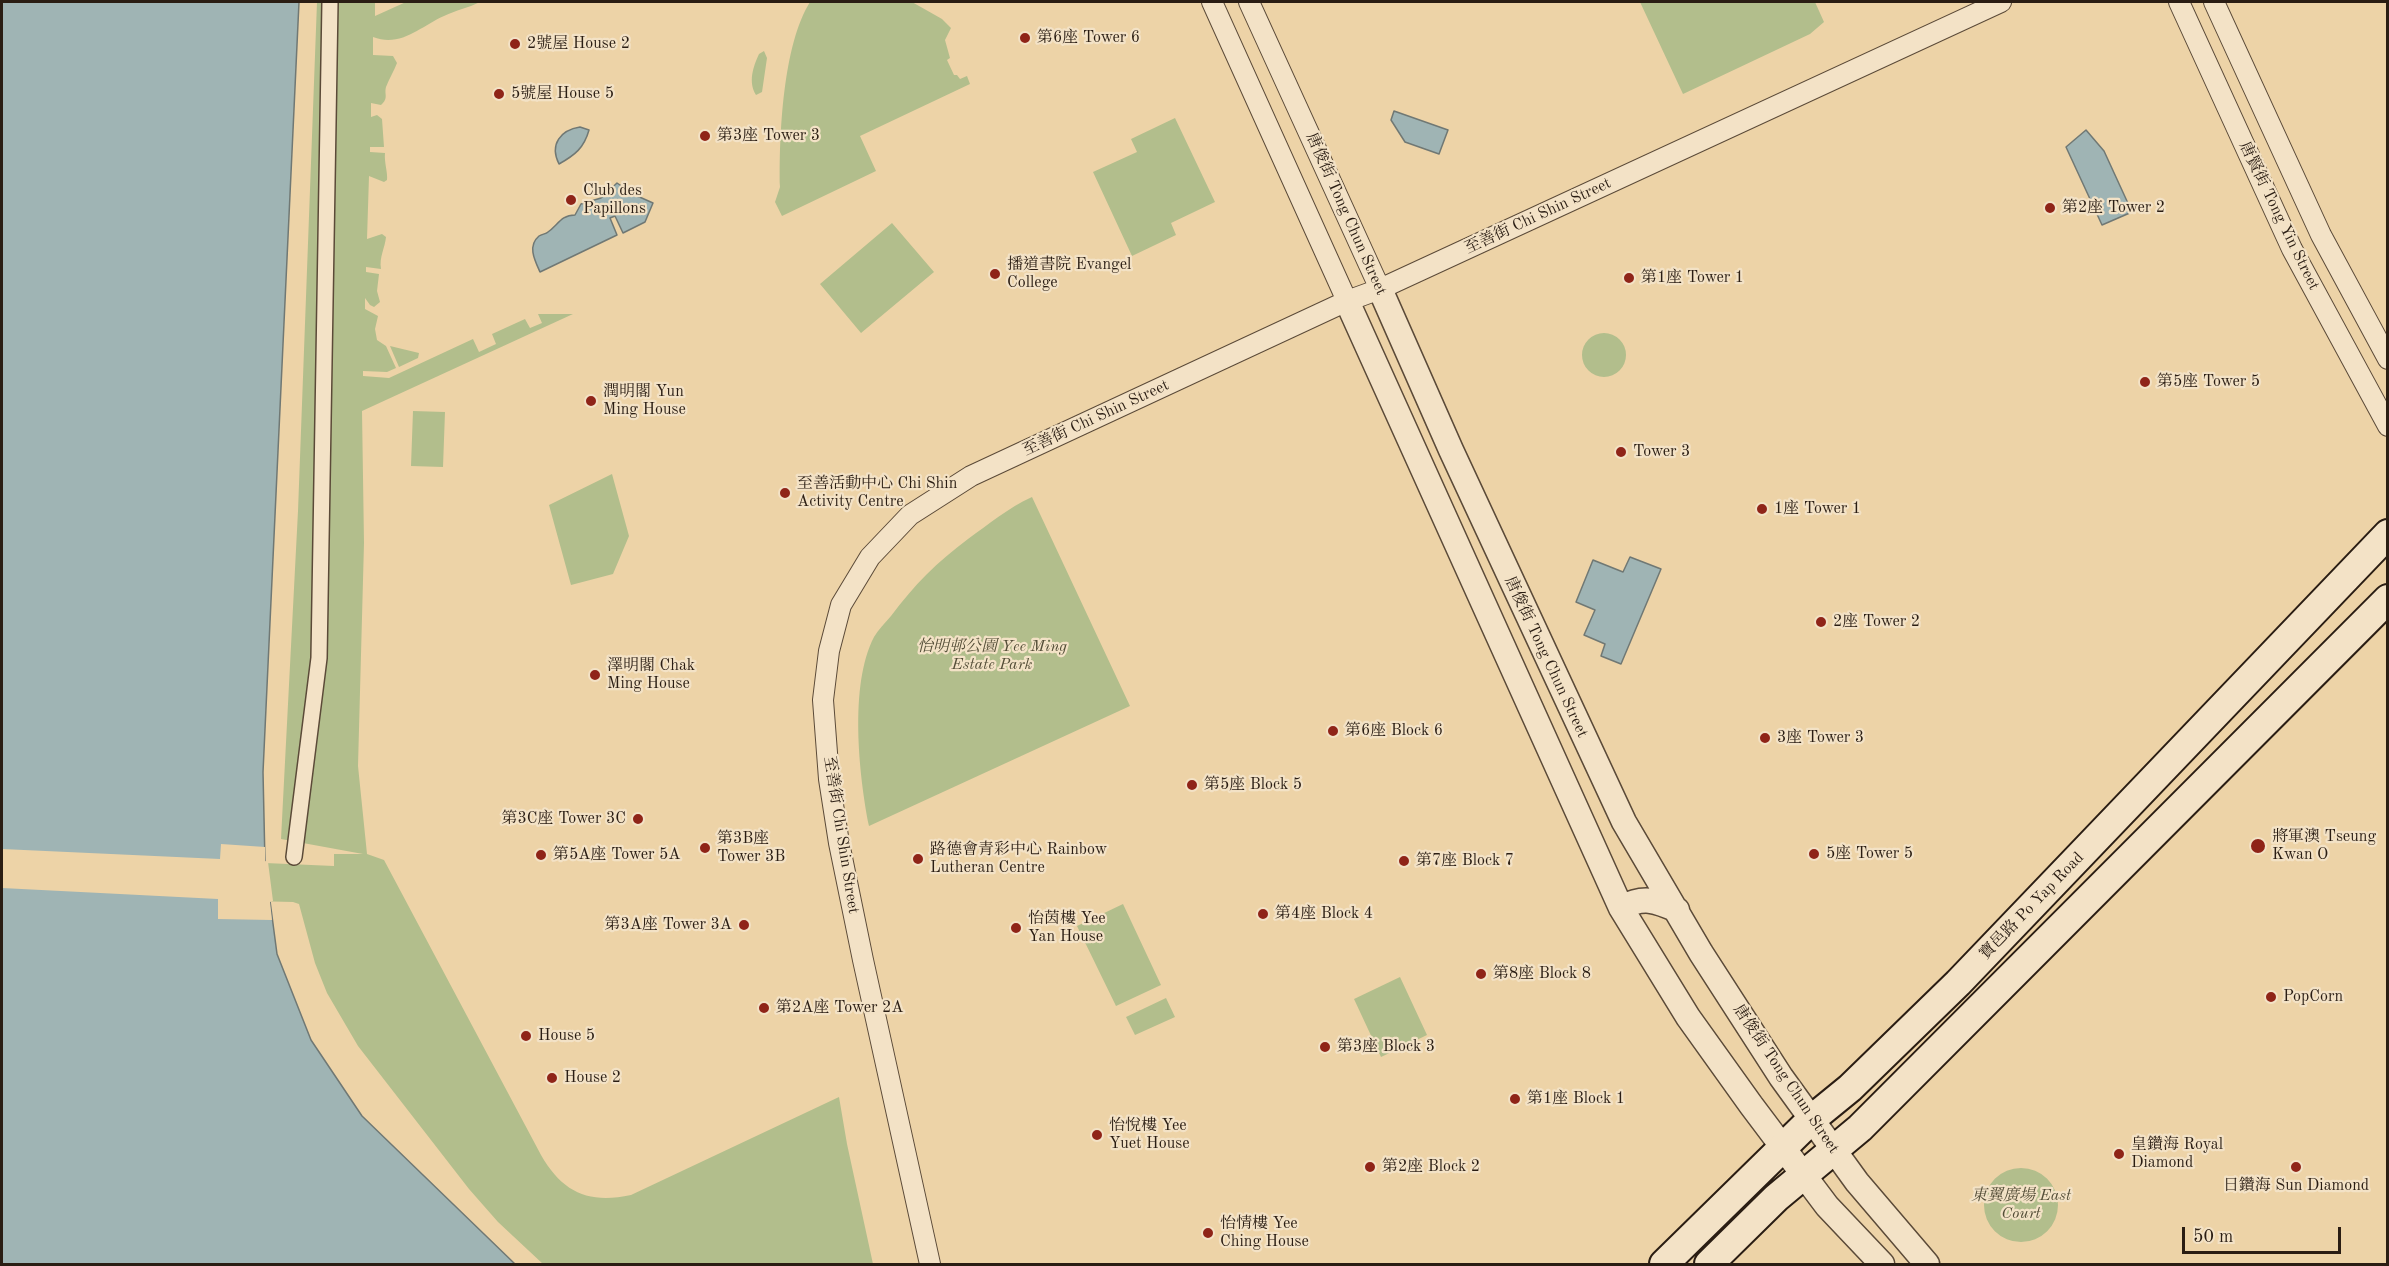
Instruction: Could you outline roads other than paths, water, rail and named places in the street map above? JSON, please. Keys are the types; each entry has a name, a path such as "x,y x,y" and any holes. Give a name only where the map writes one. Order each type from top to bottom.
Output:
{"main road":[{"name":"寶邑路 Po Yap Road","path":"1664,1264 1812,1119 1850,1088 1958,983 2388,534"},
{"name":"寶邑路 Po Yap Road","path":"1709,1264 1776,1198 1860,1128 2388,599"}],"street":[{"path":"294,857 319,657 330,2"},
{"name":"唐俊街 Tong Chun Street","path":"1212,2 1621,908 1688,1017 1782,1148 1827,1206 1881,1264"},
{"name":"唐俊街 Tong Chun Street","path":"1249,2 1451,450 1624,822 1781,1077 1857,1182 1927,1264"},
{"name":"至善街 Chi Shin Street","path":"930,1264 863,960 839,843 829,778 823,700 829,651 841,605 870,556 910,515 971,476 2001,2"},
{"name":"唐賢街 Tong Yin Street","path":"2179,2 2292,249 2388,426"},
{"name":"唐賢街 Tong Yin Street","path":"2214,2 2321,235 2388,359"},
{"path":"1621,908 1634,901 1656,900 1677,910"}],"place":[{"name":"第6座 Tower 6","path":"1025,38"},
{"name":"2號屋 House 2","path":"515,44"},
{"name":"5號屋 House 5","path":"499,94"},
{"name":"第3座 Tower 3","path":"705,136"},
{"name":"Club des Papillons","path":"571,200"},
{"name":"第2座 Tower 2","path":"2050,208"},
{"name":"播道書院 Evangel College","path":"995,274"},
{"name":"第1座 Tower 1","path":"1629,278"},
{"name":"第5座 Tower 5","path":"2145,382"},
{"name":"潤明閣 Yun Ming House","path":"591,401"},
{"name":"Tower 3","path":"1621,452"},
{"name":"至善活動中心 Chi Shin Activity Centre","path":"785,493"},
{"name":"1座 Tower 1","path":"1762,509"},
{"name":"2座 Tower 2","path":"1821,622"},
{"name":"澤明閣 Chak Ming House","path":"595,675"},
{"name":"第6座 Block 6","path":"1333,731"},
{"name":"3座 Tower 3","path":"1765,738"},
{"name":"第5座 Block 5","path":"1192,785"},
{"name":"第3C座 Tower 3C","path":"638,819"},
{"name":"將軍澳 Tseung Kwan O","path":"2258,846"},
{"name":"第3B座 Tower 3B","path":"705,848"},
{"name":"5座 Tower 5","path":"1814,854"},
{"name":"第5A座 Tower 5A","path":"541,855"},
{"name":"路德會青彩中心 Rainbow Lutheran Centre","path":"918,859"},
{"name":"第7座 Block 7","path":"1404,861"},
{"name":"第4座 Block 4","path":"1263,914"},
{"name":"第3A座 Tower 3A","path":"744,925"},
{"name":"怡茵樓 Yee Yan House","path":"1016,928"},
{"name":"第8座 Block 8","path":"1481,974"},
{"name":"PopCorn","path":"2271,997"},
{"name":"第2A座 Tower 2A","path":"764,1008"},
{"name":"House 5","path":"526,1036"},
{"name":"第3座 Block 3","path":"1325,1047"},
{"name":"House 2","path":"552,1078"},
{"name":"第1座 Block 1","path":"1515,1099"},
{"name":"怡悅樓 Yee Yuet House","path":"1097,1135"},
{"name":"皇鑽海 Royal Diamond","path":"2119,1154"},
{"name":"第2座 Block 2","path":"1370,1167"},
{"name":"日鑽海 Sun Diamond","path":"2296,1167"},
{"name":"怡情樓 Yee Ching House","path":"1208,1233"}],"park label":[{"name":"怡明邨公園 Yee Ming Estate Park","path":"992,656"},
{"name":"東翼廣場 East Court","path":"2021,1205"}]}
